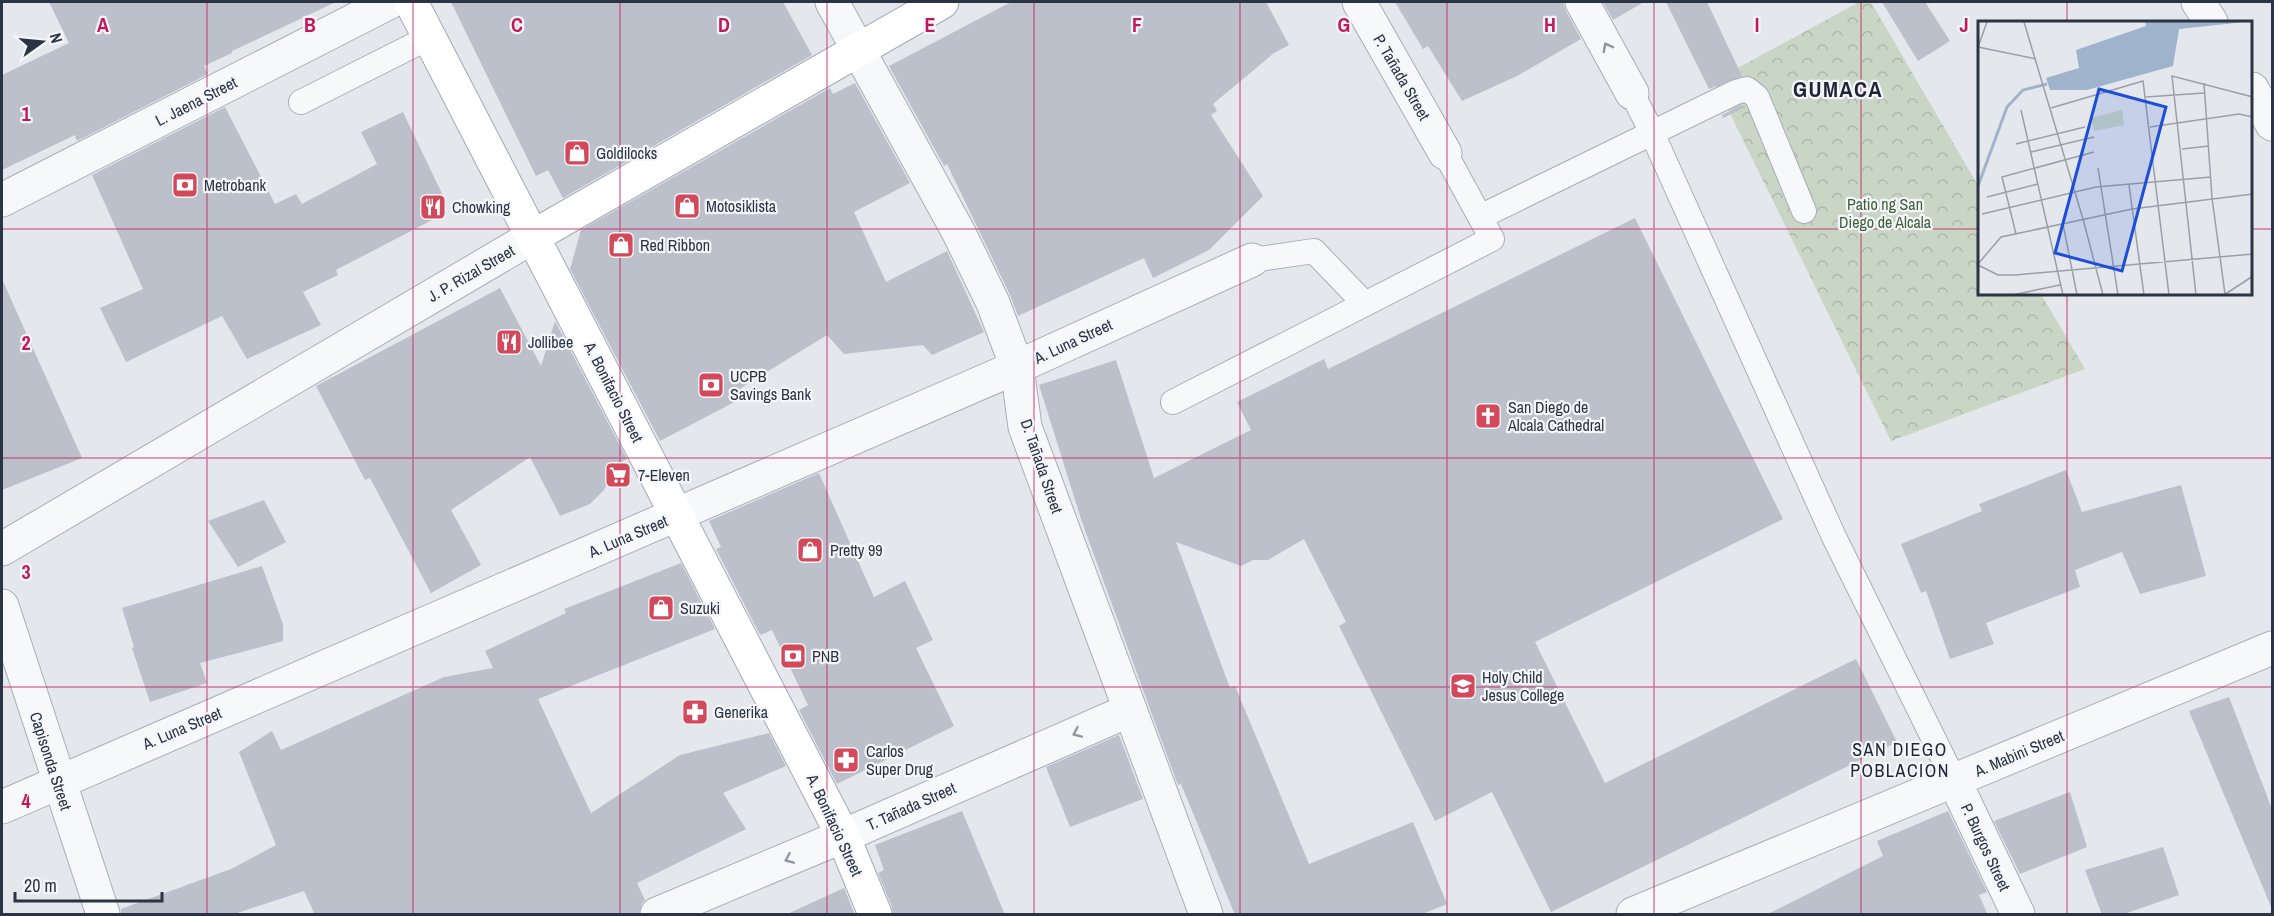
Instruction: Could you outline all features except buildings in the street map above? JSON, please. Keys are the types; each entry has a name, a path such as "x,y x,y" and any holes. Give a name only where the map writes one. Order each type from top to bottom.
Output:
{"main road":[{"name":"A. Bonifacio Street","path":"411,2 843,836 875,915"},
{"name":"J. P. Rizal Street","path":"534,236 942,2"}],"street":[{"name":"L. Jaena Street","path":"2,200 390,2"},
{"name":"D. Tañada Street","path":"832,2 959,233 993,303 1017,367 1025,427 1206,915"},
{"name":"P. Tañada Street","path":"1359,2 1445,153"},
{"path":"1582,2 1632,93"},
{"path":"2253,91 2272,124"},
{"name":"J. P. Rizal Street","path":"2,549 534,236"},
{"name":"A. Luna Street","path":"2,807 57,781 1017,367 1252,260"},
{"name":"Capisonda Street","path":"2,606 57,781 103,915"},
{"name":"A. Mabini Street","path":"1633,915 2272,648"},
{"name":"T. Tañada Street","path":"657,915 1130,710"},
{"name":"P. Burgos Street","path":"1954,780 2018,915"}],"lane":[{"path":"301,102 430,37"},
{"path":"1480,217 1736,92 1747,89 1757,97 1804,211"},
{"path":"1632,93 1834,537 1954,780"},
{"path":"1173,402 1492,239 1445,153"},
{"path":"1252,260 1314,251 1365,304"}],"green space":[{"name":"Patio ng San Diego de Alcala","path":"1859,2 1871,2 1978,186 1978,296 2042,296 2085,369 1891,441 1714,81"}],"place":[{"name":"Goldilocks","path":"577,153"},
{"name":"Metrobank","path":"185,185"},
{"name":"Motosiklista","path":"687,206"},
{"name":"Chowking","path":"433,207"},
{"name":"Red Ribbon","path":"621,245"},
{"name":"Jollibee","path":"509,342"},
{"name":"UCPB Savings Bank","path":"711,385"},
{"name":"San Diego de Alcala Cathedral","path":"1488,416"},
{"name":"7-Eleven","path":"618,475"},
{"name":"Pretty 99","path":"810,550"},
{"name":"Suzuki","path":"661,608"},
{"name":"PNB","path":"793,656"},
{"name":"Holy Child Jesus College","path":"1463,686"},
{"name":"Generika","path":"695,712"},
{"name":"Carlos Super Drug","path":"846,760"}],"district":[{"name":"GUMACA","path":"1838,89"},
{"name":"SAN DIEGO POBLACION","path":"1900,760"}]}
